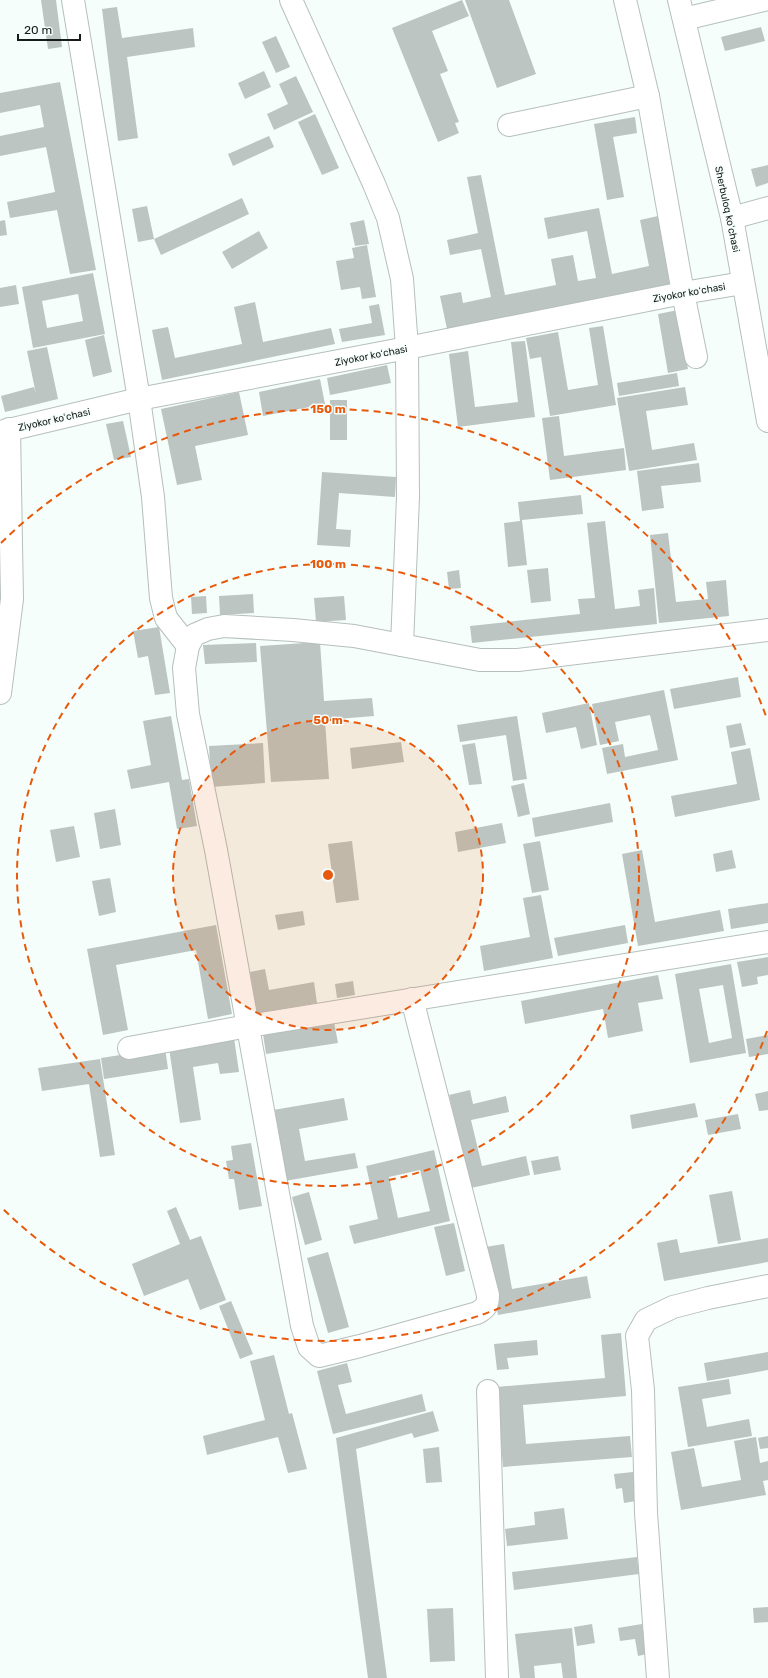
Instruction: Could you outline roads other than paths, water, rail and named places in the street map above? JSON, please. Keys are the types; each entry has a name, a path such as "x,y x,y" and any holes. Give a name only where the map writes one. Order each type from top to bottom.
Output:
{"street":[{"path":"73,0 139,400 153,497 161,598 166,618 188,646"},
{"path":"291,0 388,218 402,279 407,348 408,497 402,645"},
{"path":"625,0 648,96 683,293 696,357"},
{"path":"682,9 764,0"},
{"name":"Sherbuloq koʻchasi","path":"682,9 732,218 768,421"},
{"path":"509,125 648,96"},
{"path":"732,218 768,208"},
{"name":"Ziyokor koʻchasi","path":"5,430 139,400 683,293 743,283"},
{"path":"0,693 12,599 5,430"},
{"path":"412,999 488,1295 488,1305 484,1310 477,1313 319,1356 309,1347 302,1326 216,850 188,714 184,668 188,646 194,635 208,629 224,626 316,632 354,636 480,660 518,660 768,630"},
{"path":"129,1048 248,1026 768,942"},
{"path":"658,1678 646,1513 643,1390 637,1336 646,1320 673,1308 708,1298 768,1286"},
{"path":"488,1391 497,1678"}]}
